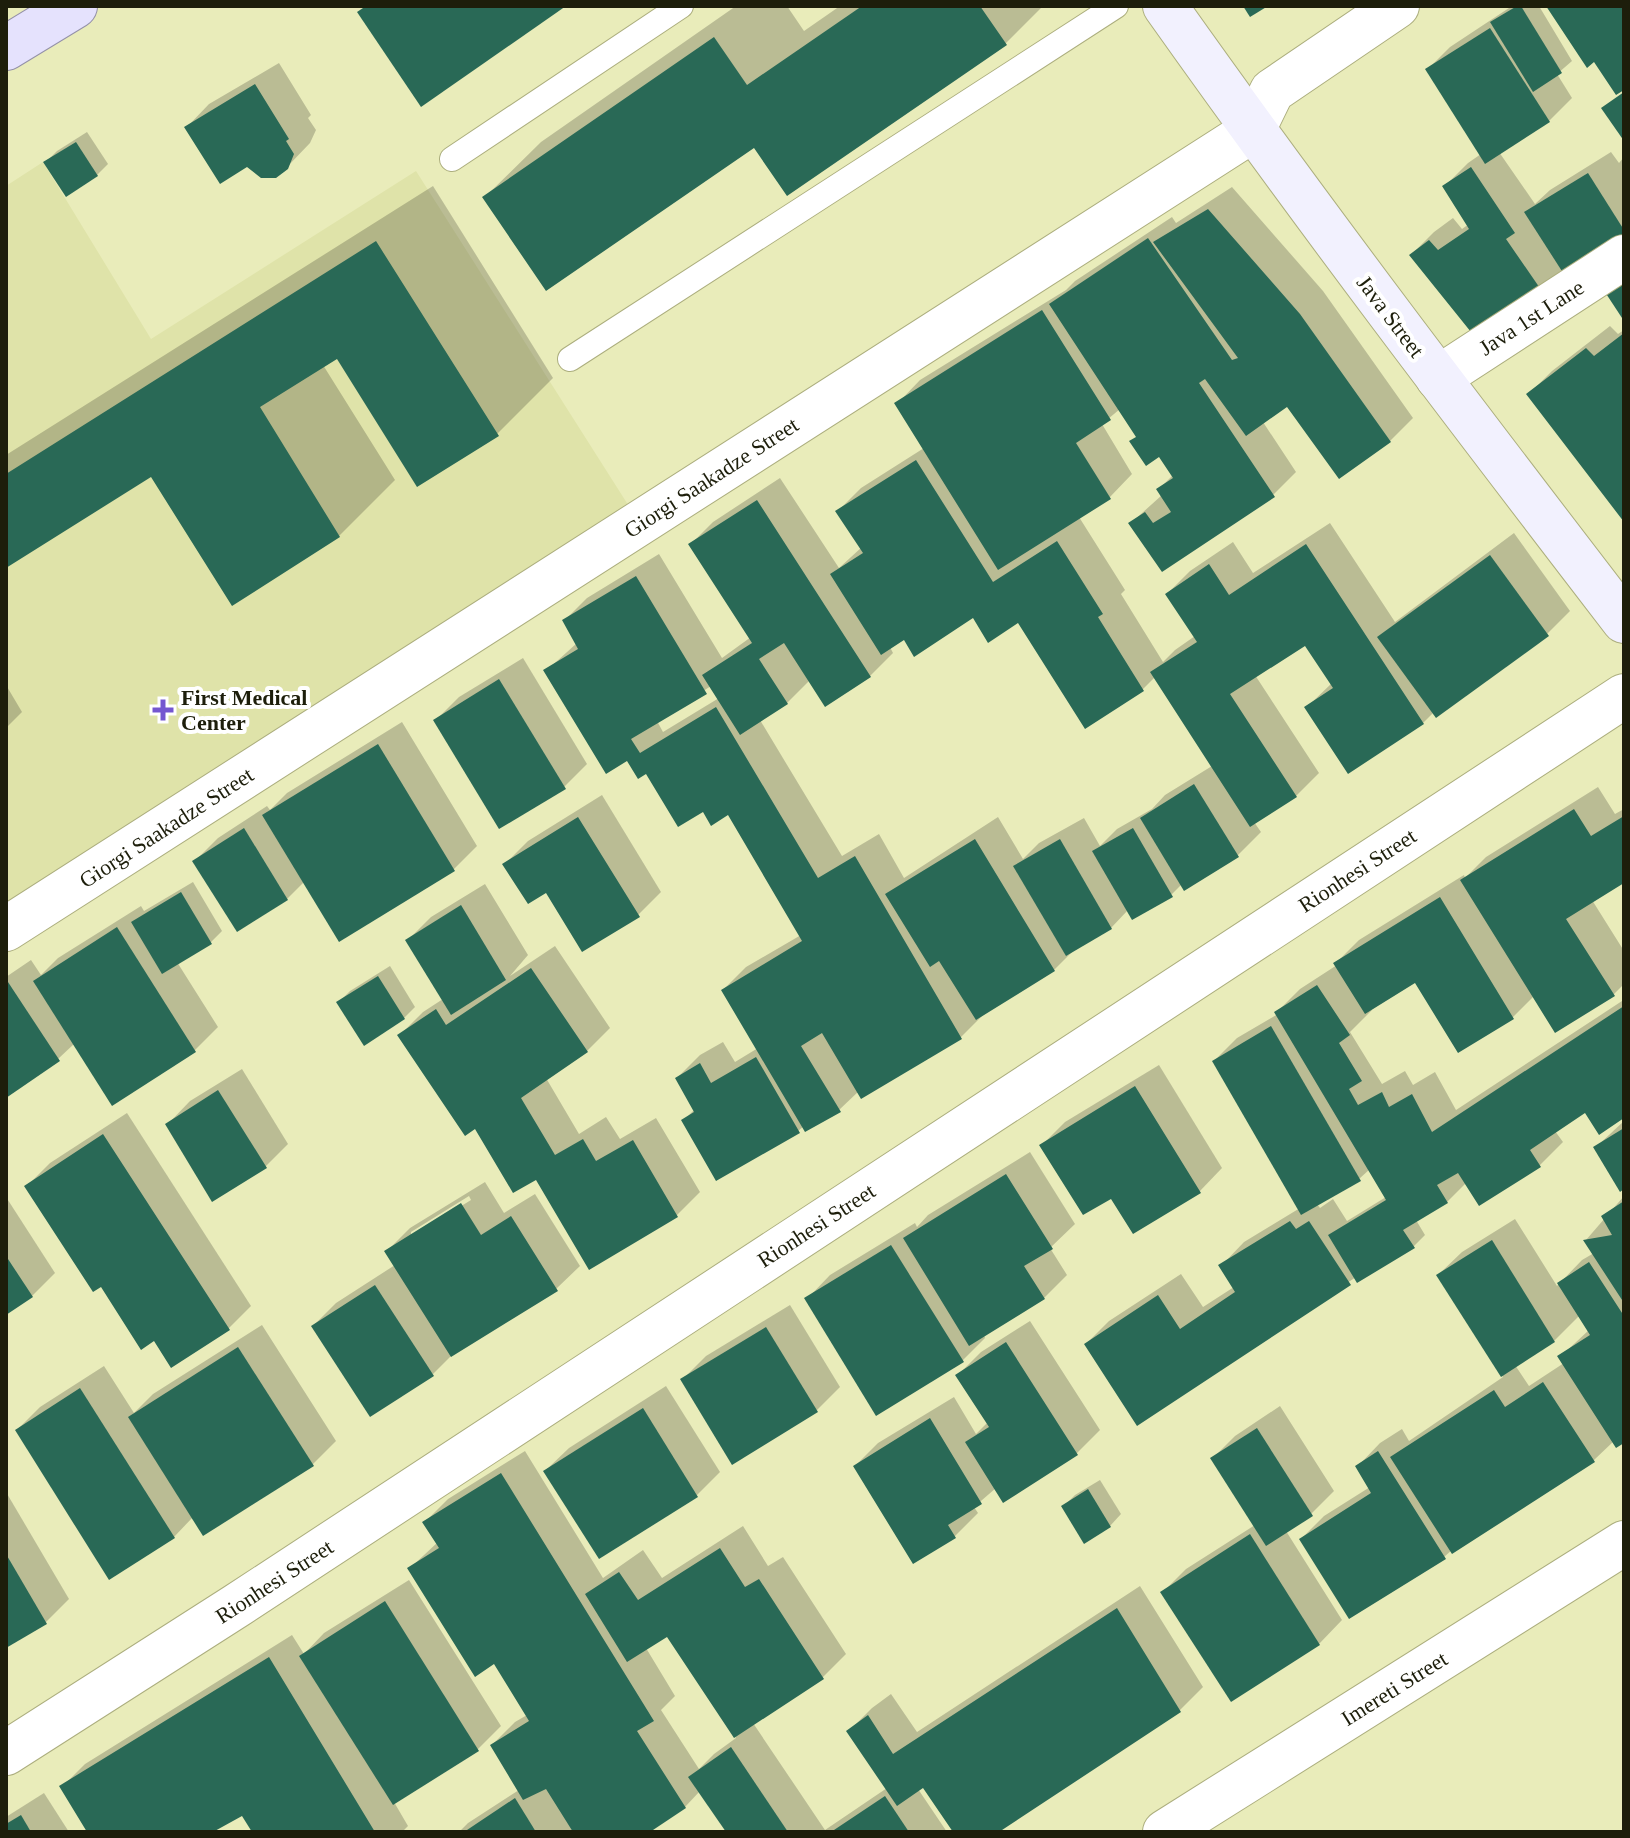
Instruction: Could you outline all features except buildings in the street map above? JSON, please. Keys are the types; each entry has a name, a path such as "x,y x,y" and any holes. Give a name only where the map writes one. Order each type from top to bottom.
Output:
{"main road":[{"path":"6,48 75,6"}],"street":[{"name":"Java Street","path":"1165,6 1253,130 1438,378 1624,621"},
{"path":"1253,130 1272,91 1397,6"},
{"name":"Giorgi Saakadze Street","path":"6,929 1253,130"},
{"name":"Java 1st Lane","path":"1438,378 1624,257"},
{"name":"Rionhesi Street","path":"6,1753 236,1606 1624,696"},
{"name":"Imereti Street","path":"1165,1832 1624,1543"}],"lane":[{"path":"452,159 681,6"},
{"path":"570,359 1116,6"}],"shaded area":[{"name":"First Medical Center","path":"43,162 151,339 416,171 632,511 6,909 6,186"}],"place":[{"name":"First Medical Center","path":"163,710"}]}
